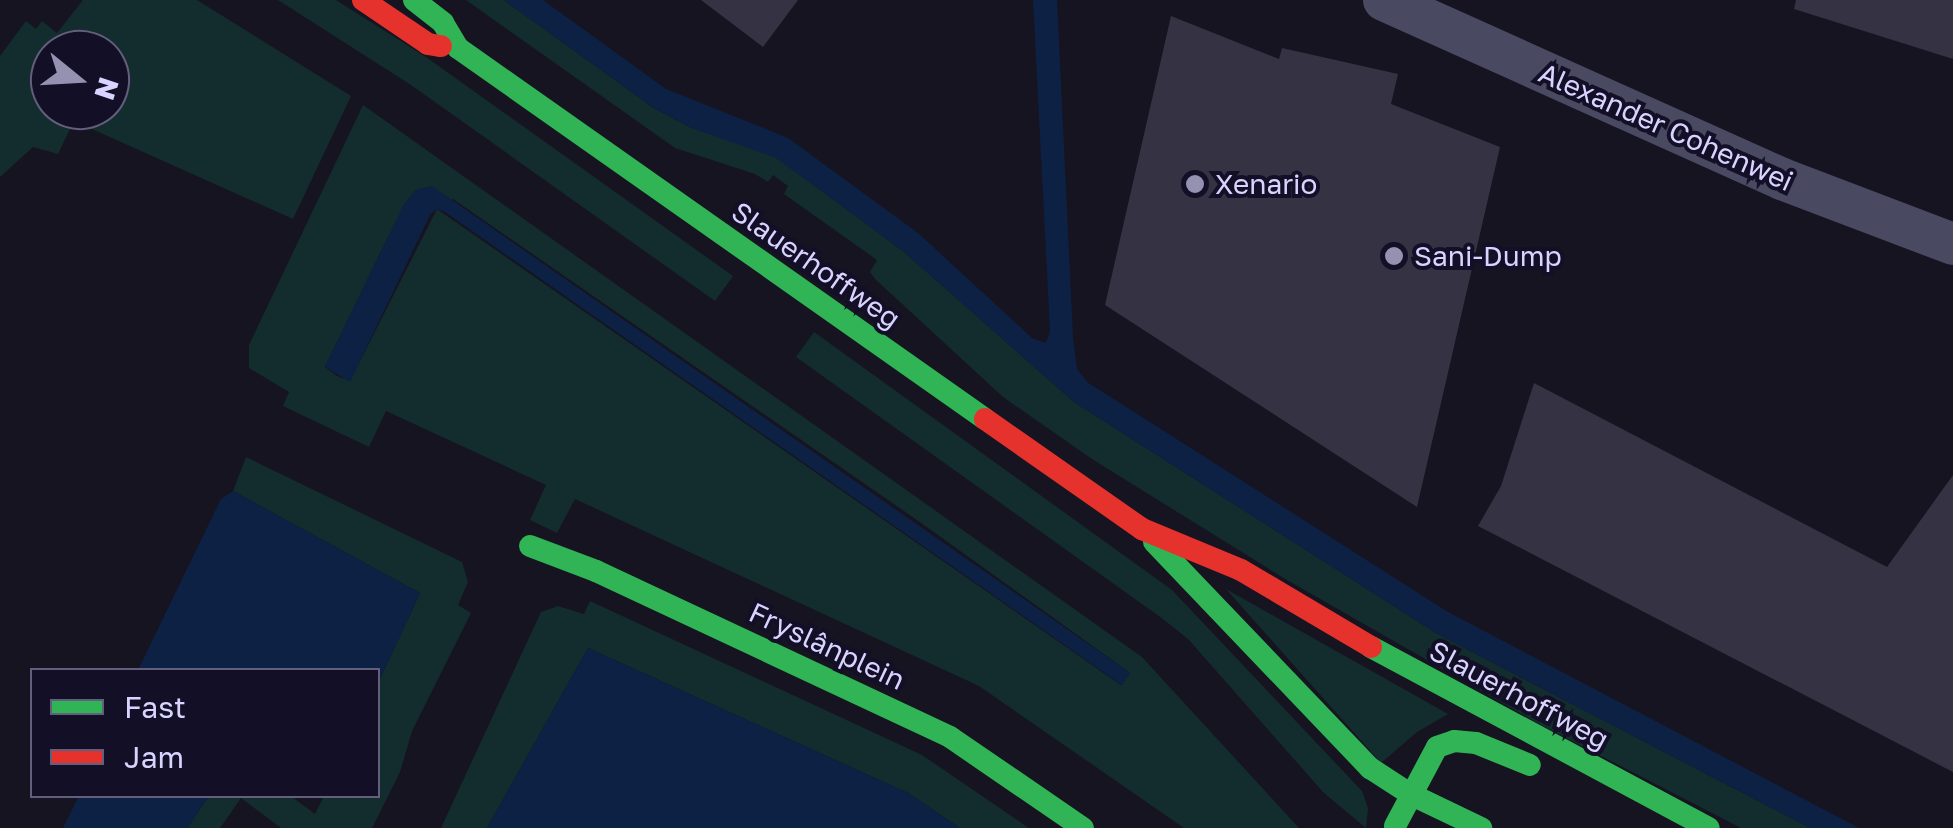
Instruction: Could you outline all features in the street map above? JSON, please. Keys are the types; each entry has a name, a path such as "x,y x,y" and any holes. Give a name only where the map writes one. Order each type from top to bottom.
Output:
{"main road":[{"name":"Slauerhoffweg","path":"363,0 428,44 458,48"},
{"name":"Slauerhoffweg","path":"414,0 443,23 458,48 1142,529 1370,768 1410,794 1482,828"},
{"name":"Slauerhoffweg","path":"1142,529 1241,570 1412,672 1709,828"},
{"name":"Fryslânplein","path":"530,546 596,572 950,737 1082,828"},
{"path":"1394,828 1437,747 1454,741 1504,752 1550,775"},
{"path":"1581,790 1622,784"}],"street":[{"name":"Alexander Cohenwei","path":"1384,0 1782,180 1953,244"}],"green space":[{"path":"83,0 197,0 351,96 293,219 94,130 130,130 130,30 59,30"},
{"path":"278,0 336,0 426,57 733,276 715,301 411,85"},
{"path":"466,0 504,0 655,109 690,127 776,157 903,251 1074,402 1436,633 1810,828 1741,828 1541,725 1287,580 1092,459 1003,397 875,279 870,272 877,260 784,194 788,186 773,175 768,182 755,174 675,148"},
{"path":"26,21 36,29 42,21 53,30 30,30 30,130 70,130 58,154 33,147 0,177 0,56"},
{"path":"363,105 1142,657 1299,828 1184,828 979,686 575,499 557,533 530,520 546,485 386,411 369,447 283,406 289,392 249,368 249,345","holes":["453,199 917,520 1130,673 1121,685 437,209 350,381 325,367 388,237"]},
{"path":"814,332 1172,590 1362,791 1368,808 1366,828 1323,792 1189,640 796,357"},
{"path":"246,457 462,562 468,582 458,605 471,613 412,731 400,772 372,828 281,828 241,798 294,798 315,814 323,798 380,798 380,679 420,593 233,491"},
{"path":"1226,589 1448,714 1417,732 1381,763"},
{"path":"590,601 922,755 1029,828 960,828 908,793 588,648 487,828 441,828 541,612 558,606 584,614"},
{"path":"208,798 241,798 220,828 187,828"}],"water":[{"path":"504,0 543,0 666,89 788,138 918,233 1032,338 1046,343 1050,331 1033,0 1057,0 1073,337 1077,369 1087,382 1448,612 1859,828 1810,828 1436,633 1074,402 903,251 776,158 690,127 655,109"},
{"path":"432,186 1130,673 1122,685 445,212 437,209 430,215 350,382 325,367 403,206 415,190"},
{"path":"233,491 420,593 380,679 380,668 139,668 221,499"},
{"path":"588,648 908,793 960,828 487,828"},
{"path":"78,798 208,798 187,828 63,828"}],"building":[{"path":"701,0 798,0 763,47"},
{"path":"1796,0 1953,0 1953,59 1794,9"},
{"path":"1171,16 1279,59 1282,48 1398,74 1391,104 1500,147 1417,507 1105,305"},
{"path":"1534,383 1887,567 1953,475 1953,772 1478,526 1501,486"}],"traffic: fast":[{"path":"414,0 443,23 458,48 985,419"},
{"path":"1154,542 1370,768 1410,794 1481,828"},
{"path":"530,546 596,571 950,737 1083,828"},
{"path":"1371,647 1709,828"},
{"path":"1395,826 1437,747 1454,741 1476,743 1530,765"}],"traffic: jam":[{"path":"363,0 428,44 441,46"},
{"path":"985,419 1142,529 1241,570 1371,647"}],"place":[{"name":"Xenario","path":"1195,184"},
{"name":"Sani-Dump","path":"1394,256"}]}
